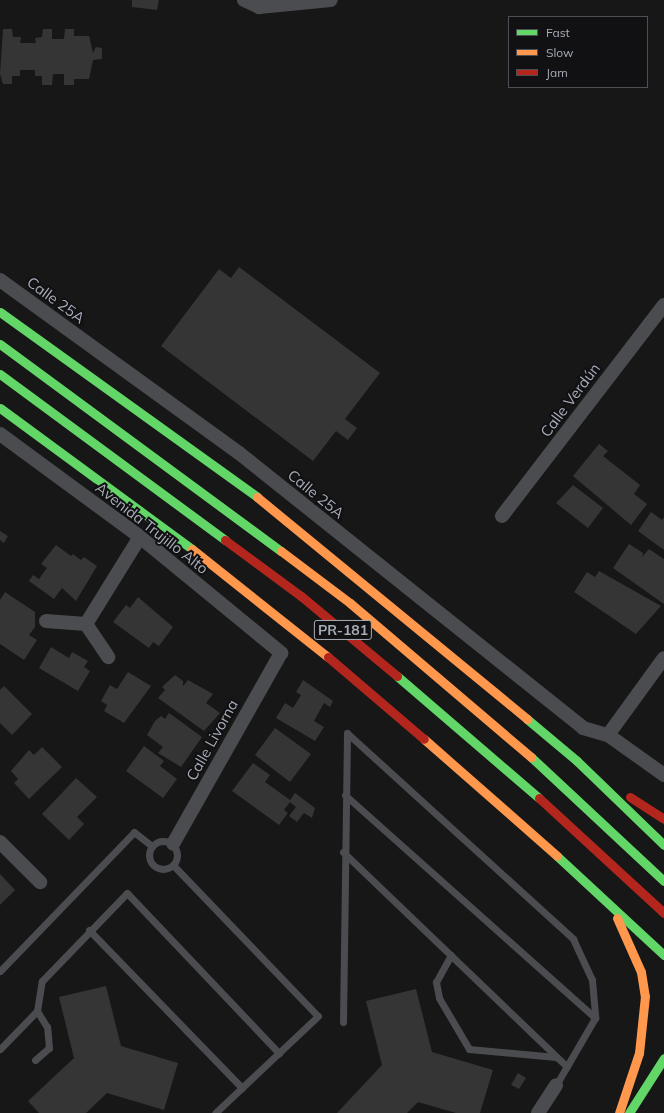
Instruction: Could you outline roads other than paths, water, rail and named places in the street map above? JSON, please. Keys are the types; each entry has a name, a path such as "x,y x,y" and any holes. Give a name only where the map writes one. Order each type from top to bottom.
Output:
{"highway":[{"path":"0,312 273,509 578,760 664,819"},
{"name":"PR-181","path":"0,344 180,473 350,603 512,740 664,880"},
{"name":"PR-181","path":"0,374 301,596 490,753 664,913"},
{"path":"0,408 147,513 298,631 519,821 614,912 664,955"},
{"path":"578,760 664,845"},
{"path":"614,912 638,965 645,996 645,1022 639,1053 619,1113"},
{"path":"629,1113 664,1058"}],"street":[{"path":"246,1 259,7 331,0"},
{"name":"Calle 25A","path":"0,280 239,453 583,728 608,735 664,775"},
{"name":"Calle Verdún","path":"502,516 664,305"},
{"name":"Avenida Trujillo Alto","path":"0,434 140,537 281,653"},
{"path":"86,624 140,537"},
{"path":"46,621 86,624"},
{"path":"86,624 108,657"},
{"name":"Calle Livorna","path":"173,844 281,653"},
{"path":"608,735 664,658"},
{"path":"0,842 40,882"},
{"path":"538,1113 556,1084"}],"lane":[{"path":"343,1022 343,852 347,733 573,939 592,980 594,1018 556,1084"},
{"path":"345,795 594,1018"},
{"path":"0,971 134,832 152,846"},
{"path":"160,841 173,844 178,852 173,865 164,869 156,866 149,855 152,846 160,841"},
{"path":"343,852 567,1067"},
{"path":"173,865 318,1016 215,1113"},
{"path":"0,1048 37,1011 42,981 89,930 127,893 279,1053"},
{"path":"89,930 242,1088"},
{"path":"450,955 436,982 439,998 469,1048 556,1057"},
{"path":"35,1060 49,1048 47,1027 37,1011"}]}
